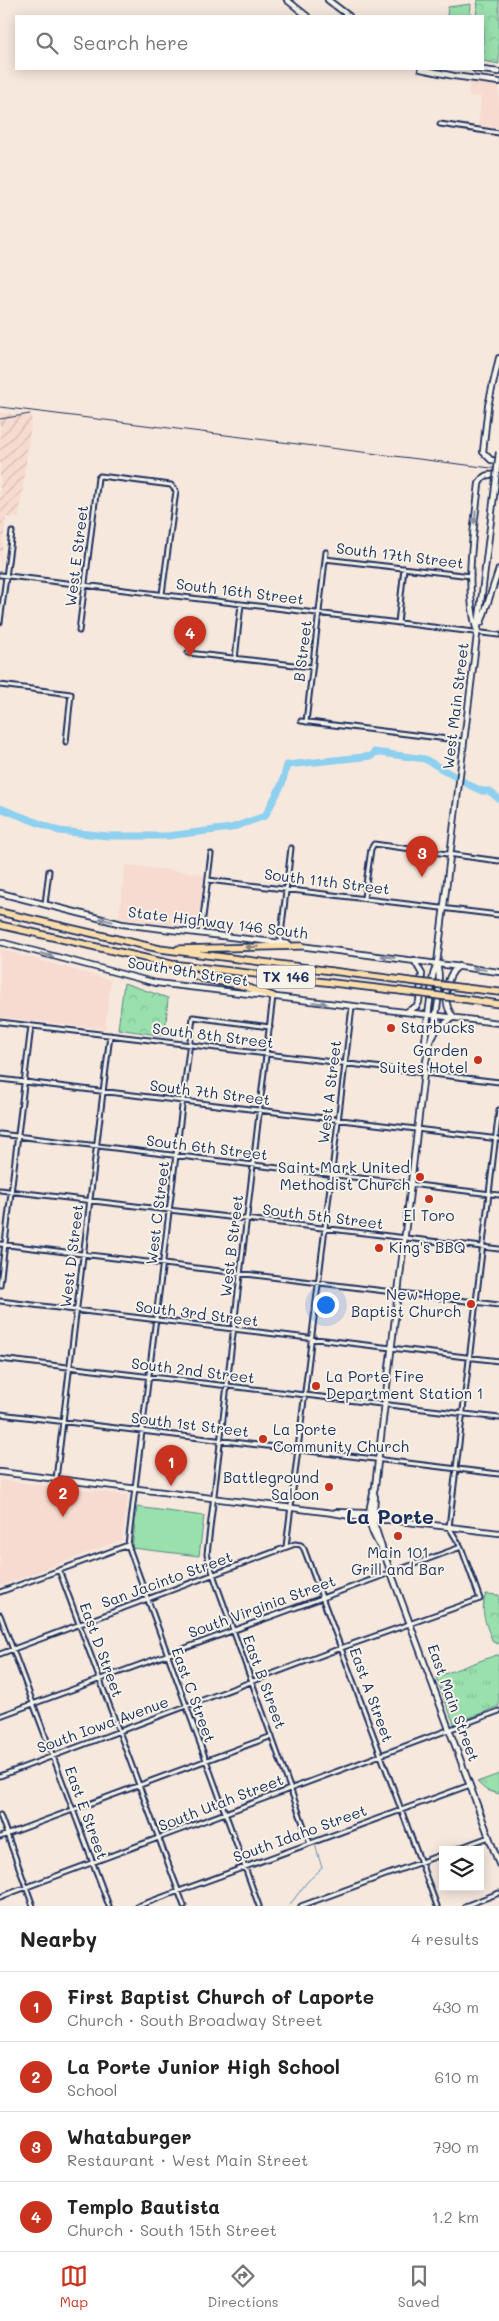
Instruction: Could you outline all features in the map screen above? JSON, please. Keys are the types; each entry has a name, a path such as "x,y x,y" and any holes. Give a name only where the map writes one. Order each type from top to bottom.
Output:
{"highway":[{"name":"TX 146","path":"0,912 160,950 499,992"},
{"name":"TX 146","path":"0,925 171,964 499,1004"},
{"path":"160,950 301,946"},
{"path":"171,964 201,978 238,985 273,996"}],"main road":[{"path":"287,0 306,15"},
{"path":"328,0 348,15"},
{"path":"426,70 499,82"},
{"path":"475,79 476,70"},
{"path":"484,70 499,72"},
{"path":"499,358 488,406 483,452 491,460 499,461"},
{"name":"West Main Street","path":"428,1047 425,1041 428,1014 450,855 499,452"},
{"path":"478,632 472,613 471,576 472,545 479,484 486,474 499,475"},
{"path":"478,632 498,580 499,568"},
{"name":"State Highway 146 South","path":"0,893 122,924 499,972"},
{"name":"South 9th Street","path":"0,942 156,983 352,1007 499,1022"},
{"path":"407,1012 414,1009 419,1002 422,974 421,968 414,960"},
{"name":"West Main Street","path":"370,1517 424,1072 439,975 436,963"},
{"path":"428,1047 437,1029 454,1017 447,1010 446,1003 450,975 458,966"},
{"path":"0,1472 292,1508 333,1512 344,1511 391,1520 499,1533"},
{"name":"East Main Street","path":"370,1517 499,1864"}],"street":[{"path":"440,124 499,133"},
{"name":"West E Street","path":"79,630 97,485 100,476 171,484 176,491 162,594"},
{"path":"0,622 12,532"},
{"name":"B Street","path":"326,552 304,722 464,741"},
{"name":"South 17th Street","path":"325,559 471,576"},
{"path":"398,623 404,568"},
{"name":"South 16th Street","path":"0,575 499,635"},
{"path":"235,659 241,604"},
{"path":"188,653 312,667"},
{"path":"0,685 71,694 66,742"},
{"path":"364,898 372,845 499,861"},
{"path":"280,943 291,848"},
{"path":"201,934 211,854"},
{"path":"45,904 50,871"},
{"name":"South 11th Street","path":"208,880 499,915"},
{"name":"West B Street","path":"214,1498 273,996"},
{"name":"West A Street","path":"292,1508 352,1007"},
{"name":"West C Street","path":"135,1489 193,1017 270,1027"},
{"name":"South 8th Street","path":"0,1022 499,1082"},
{"path":"0,1285 31,1026"},
{"name":"West D Street","path":"56,1479 110,1035"},
{"name":"South 7th Street","path":"0,1079 497,1139"},
{"path":"461,1547 449,1527 499,1110"},
{"name":"South 6th Street","path":"0,1134 499,1195"},
{"name":"South 5th Street","path":"0,1190 499,1249"},
{"path":"0,1244 499,1305"},
{"name":"South 3rd Street","path":"0,1301 499,1361"},
{"name":"South 2nd Street","path":"0,1359 499,1418"},
{"name":"South 1st Street","path":"0,1414 499,1474"},
{"name":"East C Street","path":"135,1489 128,1545 146,1600 259,1906"},
{"name":"East B Street","path":"214,1498 207,1554 310,1842"},
{"path":"286,1547 292,1508"},
{"name":"East A Street","path":"286,1547 295,1544 300,1545 304,1549 437,1906"},
{"path":"0,1592 128,1545"},
{"name":"San Jacinto Street","path":"0,1654 286,1547"},
{"name":"South Virginia Street","path":"0,1716 322,1596 461,1547"},
{"name":"South Iowa Avenue","path":"0,1776 341,1648 480,1599 461,1547"},
{"name":"East D Street","path":"60,1570 184,1906"},
{"name":"East E Street","path":"0,1615 109,1906"},
{"name":"South Utah Street","path":"0,1897 499,1711"},
{"path":"0,1837 272,1736"},
{"name":"South Idaho Street","path":"138,1906 470,1785"},
{"path":"0,1815 34,1906"},
{"path":"465,1846 489,1837"},
{"path":"301,1906 439,1855"},
{"path":"465,1906 499,1893"}],"shaded area":[{"path":"469,80 499,85 499,128 478,126 481,97 469,96"},
{"path":"0,413 32,416 19,518 6,517 0,567"},
{"path":"125,865 205,874 197,928 119,918"},
{"path":"0,949 111,980 105,1029 0,1017"},
{"path":"0,1480 128,1495 122,1540 0,1586"}],"green space":[{"path":"478,0 499,0 499,64 484,61 484,15 476,15"},
{"path":"471,4 470,15 447,15 448,7"},
{"path":"124,983 168,998 165,1036 118,1029"},
{"path":"137,1507 204,1516 199,1556 132,1548"},
{"path":"486,1594 499,1595 499,1644 493,1642 488,1631 483,1606"},
{"path":"499,1655 499,1706 454,1724 436,1677"},
{"path":"499,1774 499,1794 486,1790 477,1782"}],"waterway":[{"path":"0,808 59,831 108,836 167,836 231,828 265,816 282,784 287,765 372,756 374,752 425,759 471,786 482,791 489,791 499,799"},
{"path":"289,1906 307,1882 322,1868 315,1844"}],"railway":[{"path":"0,407 499,469"},
{"path":"0,419 30,414"}],"place":[{"name":"Templo Bautista","path":"190,657"},
{"name":"Whataburger","path":"422,877"},
{"name":"Starbucks","path":"391,1028"},
{"name":"Garden Suites Hotel","path":"478,1060"},
{"name":"Saint Mark United Methodist Church","path":"420,1177"},
{"name":"El Toro","path":"429,1199"},
{"name":"King's BBQ","path":"379,1248"},
{"name":"New Hope Baptist Church","path":"471,1304"},
{"name":"La Porte Fire Department Station 1","path":"316,1386"},
{"name":"La Porte Community Church","path":"263,1439"},
{"name":"First Baptist Church of Laporte","path":"171,1486"},
{"name":"Battleground Saloon","path":"329,1487"},
{"name":"La Porte Junior High School","path":"63,1517"},
{"name":"Main 101 Grill and Bar","path":"398,1536"}],"district":[{"name":"La Porte","path":"390,1517"}]}
